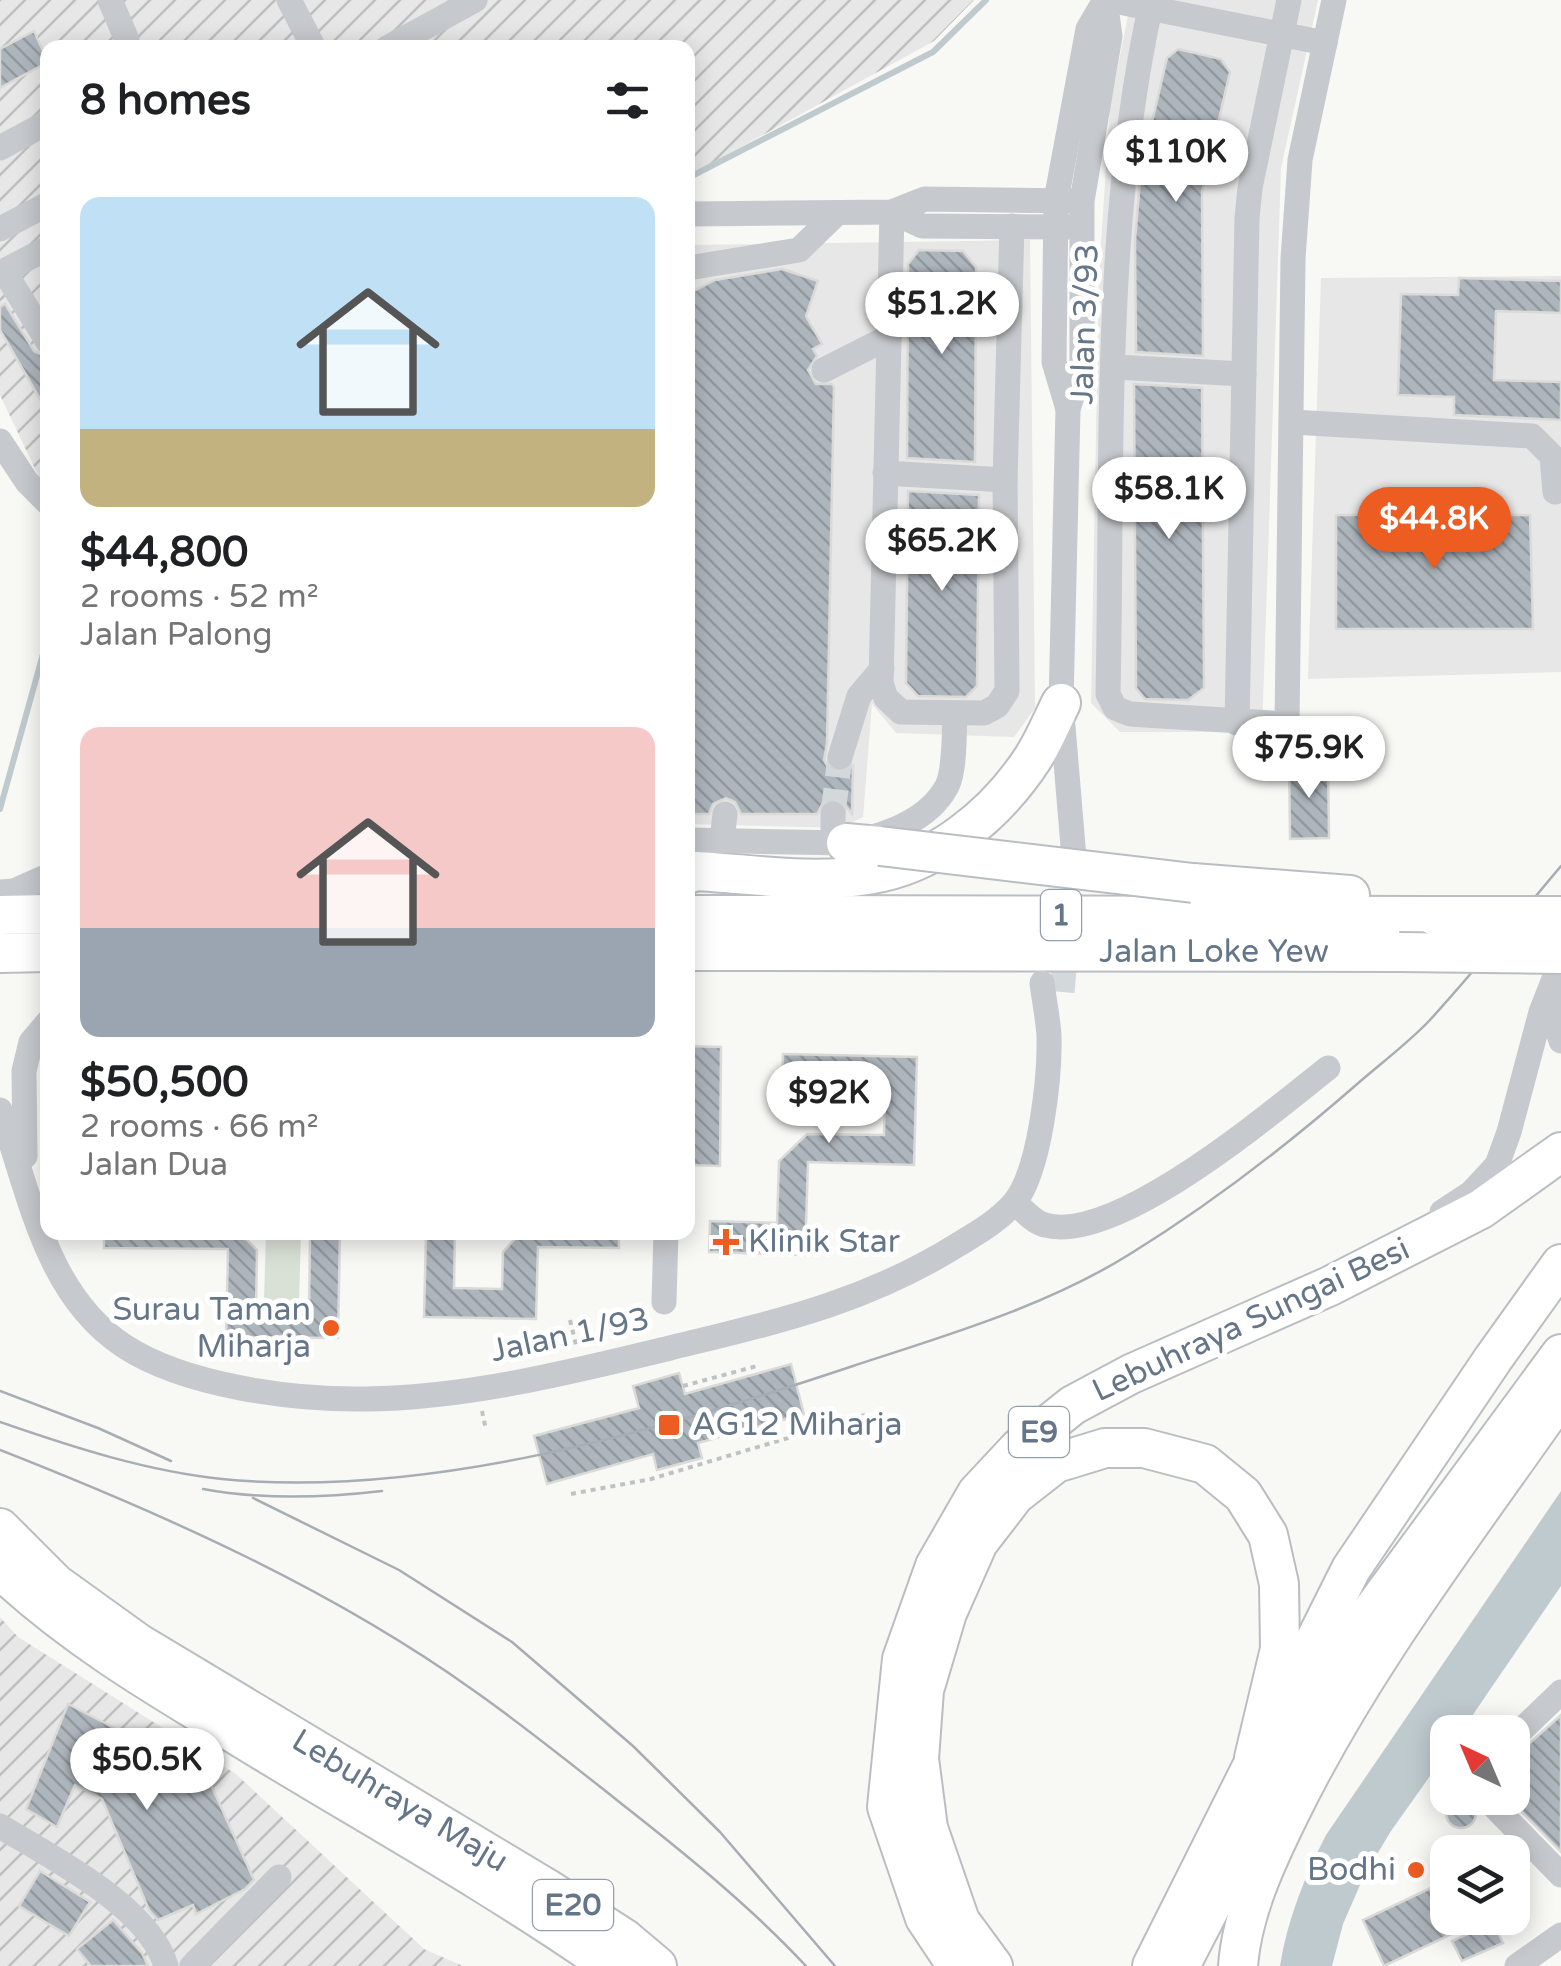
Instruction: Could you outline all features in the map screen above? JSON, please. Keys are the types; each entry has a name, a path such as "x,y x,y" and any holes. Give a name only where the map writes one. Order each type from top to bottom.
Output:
{"highway":[{"path":"695,871 865,876 926,857 958,837 1014,784 1062,703"},
{"path":"848,836 1193,883 1337,892 1435,916"},
{"path":"5,899 40,911"},
{"name":"Jalan Loke Yew","path":"695,915 1561,916"},
{"name":"Jalan Loke Yew","path":"695,951 1561,954"},
{"path":"0,953 40,952"},
{"name":"Lebuhraya Sungai Besi","path":"957,1966 926,1918 887,1808 902,1659 934,1566 977,1493 1019,1448 1073,1405 1131,1374 1330,1286 1481,1209 1561,1152"},
{"path":"1164,1960 1254,1758 1351,1569 1561,1264"},
{"path":"1164,1960 1366,1619 1561,1354"},
{"path":"1238,1966 1240,1940 1268,1856 1318,1755 1389,1641 1550,1411 1561,1385"},
{"path":"992,1966 960,1921 928,1828 919,1760 924,1690 947,1613 978,1543 1015,1495 1056,1463 1105,1448 1144,1448 1205,1464 1243,1495 1268,1535 1280,1584 1280,1649 1254,1758"},
{"name":"Lebuhraya Maju","path":"0,1528 56,1584 138,1643 470,1861 534,1914 610,1966"},
{"name":"Lebuhraya Maju","path":"0,1569 36,1603 118,1663 470,1861 624,1939 657,1966"}],"street":[{"path":"110,0 127,40"},
{"path":"289,0 310,40"},
{"path":"401,40 475,0"},
{"path":"1062,858 1067,800 1062,703 1068,410 1082,366 1073,209 1059,171 1088,29 1106,0 1151,4 1325,43"},
{"path":"1237,722 1250,188 1289,0"},
{"path":"1334,0 1300,160 1293,259 1293,422 1532,436 1552,456 1555,492"},
{"name":"Jalan 3/93","path":"1151,4 1132,118 1116,268 1108,694 1114,708 1130,714 1288,724 1293,422"},
{"path":"0,148 40,126"},
{"path":"695,214 892,212 925,199 1073,209"},
{"path":"0,229 40,208"},
{"path":"892,212 922,226 1054,227 1073,209"},
{"path":"892,212 882,670 886,698 901,712 984,713 997,706 1007,691 1005,480 1012,226"},
{"path":"695,267 799,250 836,214"},
{"path":"1054,227 1054,362 1068,410"},
{"path":"39,309 2,272 40,252"},
{"path":"695,281 738,259"},
{"path":"824,370 889,337"},
{"path":"1115,367 1244,374"},
{"path":"2,450 40,495"},
{"path":"2,450 13,485 40,509"},
{"path":"885,472 1005,480"},
{"path":"840,758 859,696 882,670"},
{"path":"695,840 885,833 926,812 949,784 956,714"},
{"path":"722,841 724,814"},
{"path":"5,899 40,880"},
{"path":"1330,1286 1347,1270 1471,1193 1497,1165 1561,961"},
{"name":"Jalan 1/93","path":"46,1240 62,1279 94,1322 126,1347 182,1372 250,1391 363,1399 477,1388 582,1369 819,1311 898,1280 993,1223 1015,1202 1029,1179 1038,1142 1052,988"},
{"path":"1561,1000 1554,1018 1561,1041"},
{"name":"Jalan 1/93","path":"28,1196 24,1071 31,1042 40,1031"},
{"path":"1015,1202 1043,1225 1072,1227 1113,1215 1162,1189 1243,1134 1328,1068"},
{"name":"Jalan 1/93","path":"0,1110 40,1225"},
{"path":"664,1302 666,1240"},
{"path":"1530,1721 1561,1692"},
{"path":"1503,1815 1561,1875"},
{"path":"0,1826 108,1893 152,1939 166,1966"},
{"path":"192,1966 279,1877"},
{"path":"1517,1966 1561,1935"}],"path":[{"path":"570,1320 582,1369"},
{"path":"683,1386 757,1366"},
{"path":"482,1406 486,1430"},
{"path":"571,1494 684,1470 868,1414"}],"shaded area":[{"path":"0,0 974,0 934,41 695,172 695,40 40,40 40,479 0,395"},
{"path":"1131,0 1318,0 1281,168 1262,732 1120,732 1091,703 1099,274 1110,107"},
{"path":"1030,240 1035,708 1014,737 896,733 872,704 863,817 840,828 695,824 695,245"},
{"path":"1561,276 1561,672 1308,679 1321,278"},
{"path":"266,1240 301,1240 299,1302 264,1301"},
{"path":"1561,1491 1561,1586 1473,1715 1430,1715 1430,1776 1364,1876 1343,1924 1332,1966 1280,1966 1298,1899 1326,1835"},
{"path":"0,1617 18,1637 236,1774 424,1949 463,1966 0,1966"}],"building":[{"path":"34,31 40,44 40,66 0,88 0,49"},
{"path":"1178,49 1221,59 1230,72 1202,192 1203,356 1136,352 1135,240 1141,169 1167,58"},
{"path":"919,250 963,251 976,267 975,462 907,458 908,264"},
{"path":"782,269 818,281 806,316 822,344 813,349 817,356 808,370 816,384 834,387 824,760 836,773 844,773 853,766 852,814 842,801 834,798 824,801 817,814 741,814 735,802 726,798 713,804 709,814 695,814 695,290 715,280"},
{"path":"1459,278 1561,281 1561,313 1496,311 1494,380 1561,382 1561,420 1454,415 1454,397 1398,395 1401,294 1458,295"},
{"path":"5,304 34,351 40,354 40,399 0,330 0,307"},
{"path":"1134,384 1202,388 1204,688 1188,700 1145,699 1136,688"},
{"path":"908,491 979,495 977,686 966,697 918,696 906,683"},
{"path":"1336,515 1530,515 1533,629 1336,629"},
{"path":"1328,762 1329,838 1290,839 1289,763"},
{"path":"695,1046 721,1047 720,1166 695,1165"},
{"path":"783,1054 917,1057 914,1165 808,1162 805,1255 709,1252 710,1221 777,1223 779,1161 807,1134 884,1135 885,1088 782,1086"},
{"path":"104,1240 247,1240 257,1250 256,1310 309,1310 310,1240 340,1240 338,1338 226,1337 228,1249 104,1248"},
{"path":"426,1240 455,1240 454,1288 502,1289 503,1252 514,1240 619,1240 619,1248 538,1247 536,1319 424,1317"},
{"name":"AG12 Miharja","path":"791,1364 804,1414 698,1443 702,1458 657,1470 653,1454 547,1484 534,1436 639,1408 633,1386 679,1373 685,1394"},
{"path":"68,1704 207,1776 254,1880 245,1889 196,1914 193,1905 158,1920 149,1910 102,1799 75,1785 57,1827 26,1809"},
{"path":"1561,1715 1561,1852 1525,1815 1530,1815 1530,1743"},
{"path":"1446,1815 1476,1815 1467,1827 1461,1828"},
{"path":"40,1871 90,1902 69,1936 19,1906"},
{"path":"1430,1888 1430,1935 1450,1935 1384,1966 1363,1920"},
{"path":"113,1920 142,1953 148,1966 91,1966 77,1949"},
{"path":"1465,1935 1499,1935 1503,1943 1462,1961 1452,1941"}],"waterway":[{"path":"695,174 933,52 986,0"},
{"path":"0,809 40,665"}],"tunnel":[{"path":"833,814 840,757"},
{"path":"1062,992 1074,858"}],"tram line":[{"path":"0,1422 110,1457 194,1475 300,1483 380,1479 461,1469 622,1436 960,1331 1030,1305 1098,1273 1190,1215 1275,1153 1421,1029 1561,866"},
{"path":"0,1391 171,1461"},
{"path":"0,1450 123,1500 244,1556 362,1618 418,1653 510,1717 667,1840 739,1900 806,1966"},
{"path":"203,1489 292,1497 382,1491"},
{"path":"253,1498 399,1570 512,1642 633,1746 720,1832 835,1966"}],"place":[{"name":"Klinik Star","path":"726,1242"},
{"name":"Surau Taman Miharja","path":"331,1328"},
{"name":"AG12 Miharja","path":"669,1425"},
{"name":"Bodhi","path":"1416,1870"}]}
